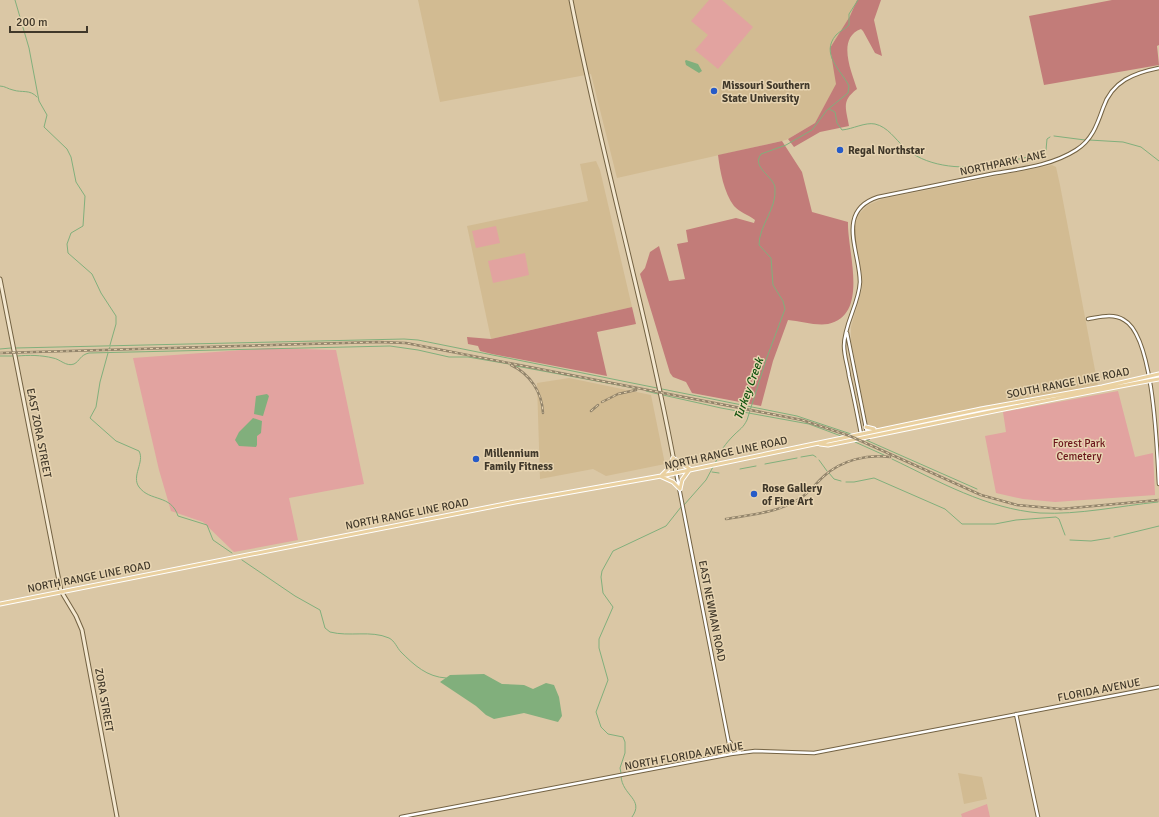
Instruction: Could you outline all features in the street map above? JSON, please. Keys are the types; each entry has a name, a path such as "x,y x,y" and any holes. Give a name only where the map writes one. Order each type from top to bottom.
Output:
{"main road":[{"path":"571,0 594,112 648,336 676,472"},
{"name":"EAST ZORA STREET","path":"0,279 61,591"},
{"name":"SOUTH RANGE LINE ROAD","path":"981,411 1159,374"},
{"name":"SOUTH RANGE LINE ROAD","path":"981,411 1159,379"},
{"name":"NORTH RANGE LINE ROAD","path":"0,604 522,501 661,476 861,434 981,411"},
{"name":"NORTH RANGE LINE ROAD","path":"818,444 828,445 868,438 981,411"},
{"path":"866,427 872,430 904,424 910,425"},
{"path":"674,458 690,469 682,480 680,490"},
{"path":"674,458 670,467 661,476 673,482 680,490"},
{"name":"ZORA STREET","path":"61,591 76,616 83,633 117,817"}],"street":[{"name":"NORTHPARK LANE","path":"847,333 859,293 860,276 852,227 855,216 860,208 868,201 878,197 1038,165 1068,154 1090,138 1097,126 1106,101 1116,86 1137,73 1159,68"},
{"path":"1088,319 1105,316 1123,319 1132,326 1139,338 1154,407 1159,484"},
{"path":"847,333 868,438"},
{"path":"847,333 845,340 845,352 862,439"},
{"name":"EAST NEWMAN ROAD","path":"676,472 731,754"},
{"name":"FLORIDA AVENUE","path":"1042,710 1159,687"},
{"name":"NORTH FLORIDA AVENUE","path":"401,817 731,754 743,752 814,753 1042,710"},
{"path":"1016,714 1038,817"},
{"path":"728,738 733,747 743,752"},
{"path":"721,756 728,748 728,738"}],"shaded area":[{"name":"Missouri Southern State University","path":"418,0 857,0 850,16 830,48 837,84 815,123 786,140 617,178 591,74 440,102"},
{"path":"857,0 881,0 874,20 882,56 875,53 861,29 853,34 849,40 847,48 849,65 857,89 849,97 846,105 849,126 820,132 794,147 788,139 815,123 836,84 830,48 850,16"},
{"path":"1112,0 1159,0 1159,45 1157,46 1159,65 1044,85 1029,16"},
{"path":"686,60 698,64 702,71 699,73 686,65"},
{"path":"782,141 802,172 812,212 848,222 853,280 853,295 849,308 841,318 828,324 813,324 788,320 773,361 761,406 692,393 686,382 673,377 670,373 640,274 645,268 650,252 659,246 669,281 685,279 677,244 688,242 686,230 736,218 754,223 755,220 741,212 731,201 723,182 718,155"},
{"path":"596,161 600,170 632,307 491,339 467,226 588,201 580,164"},
{"path":"1052,165 1056,167 1060,185 1098,386 1031,400 1024,399 991,406 987,405 977,407 976,409 919,422 873,429 868,427 851,341 851,327 862,289 862,276 854,235 855,224 859,214 868,205 882,199"},
{"path":"632,307 636,324 597,332 607,376 492,354 480,351 478,346 468,344 467,337 491,339"},
{"path":"569,378 651,395 665,464 606,476 593,469 540,479 537,383"},
{"path":"267,394 269,396 263,416 254,414 256,396"},
{"path":"253,418 262,421 261,433 257,436 256,447 239,446 235,440 239,432"},
{"path":"484,674 502,684 524,685 533,689 546,683 554,685 559,697 562,716 558,722 524,713 494,719 486,715 476,706 440,682 450,675"},
{"path":"958,773 982,777 987,799 964,804"}],"green space":[{"path":"709,0 722,0 753,27 718,69 695,50 708,35 691,21"},
{"path":"496,226 500,243 476,248 472,231"},
{"path":"525,253 529,275 493,283 488,261"},
{"path":"268,348 336,350 364,484 289,498 298,540 234,552 203,522 171,511 159,470 133,358"},
{"name":"Forest Park Cemetery","path":"1118,391 1135,457 1153,453 1155,495 1055,502 1023,499 996,493 985,436 1006,432 1003,412"},
{"path":"987,804 990,817 962,817 961,814"}],"waterway":[{"path":"15,0 29,48 39,101 47,115 44,127 67,149 71,157 76,182 85,196 83,226 71,233 67,244 68,253 92,274 101,293 116,316 116,324 110,345"},
{"name":"Turkey Creek","path":"715,464 723,448 743,427 747,420 766,360 785,309 783,301 773,285 771,258 759,245 762,231 775,196 774,184 761,168 759,159 761,154 786,145 812,130 827,110 848,93 849,86 834,62 830,49 836,35 849,25 849,14 858,0"},
{"path":"0,86 11,90 29,92 37,97"},
{"path":"829,109 835,112 837,123 842,130 867,124 875,124 888,130 904,147 922,159 954,167 986,165"},
{"path":"1054,136 1085,140"},
{"path":"990,165 1043,154 1046,150 1047,139 1050,137"},
{"path":"1089,140 1123,142 1141,147 1159,161"},
{"path":"16,348 404,339 418,340 657,388"},
{"path":"17,356 44,356 71,365 89,353 390,346 449,357 468,357 509,364"},
{"path":"108,351 110,347"},
{"path":"0,349 11,348"},
{"path":"108,353 100,382 96,407 90,418 116,441 139,451 140,460 136,478 139,487 144,492 170,504 175,509 178,516 207,525 213,540 232,553"},
{"path":"0,356 13,356"},
{"path":"516,366 634,388"},
{"path":"662,389 797,416 851,434"},
{"path":"646,391 658,394"},
{"path":"663,395 721,408 809,424 841,436"},
{"path":"866,440 977,489"},
{"path":"855,442 884,455"},
{"path":"801,457 813,455 816,457"},
{"path":"765,464 797,458"},
{"path":"892,459 963,493 1001,506 1020,510 1040,513 1069,513 1158,502"},
{"path":"819,460 827,471"},
{"path":"740,469 756,466"},
{"name":"Turkey Creek","path":"684,505 706,480 713,467"},
{"path":"712,472 719,473"},
{"path":"829,473 834,479 841,481"},
{"path":"846,482 874,478 945,509 962,524 995,524 1016,520 1056,517 1059,519 1065,535"},
{"name":"Turkey Creek","path":"621,773 620,768 625,753 625,742 623,737 608,734 601,727 596,712 608,680 599,648 599,639 613,607 603,593 601,577 602,571 613,551 666,526 681,507"},
{"path":"1114,537 1159,526"},
{"path":"1070,540 1091,541 1110,538"},
{"path":"242,560 295,596 320,610 325,628 330,632 345,634 375,634 389,638 406,657 421,670 446,678"},
{"name":"Turkey Creek","path":"621,776 622,783 636,806 632,817"}],"railway":[{"path":"0,353 378,342 406,343 802,420 850,436 981,495 1017,505 1061,509 1159,500"},
{"path":"511,365 524,373 534,384 540,398 543,413"},
{"path":"602,402 618,394 636,390"},
{"path":"591,411 598,405"},
{"path":"726,519 778,509 799,500 831,470 847,462 864,457 890,457"}],"place":[{"name":"Missouri Southern State University","path":"714,91"},
{"name":"Regal Northstar","path":"840,150"},
{"name":"Millennium Family Fitness","path":"476,459"},
{"name":"Rose Gallery of Fine Art","path":"754,494"}]}
